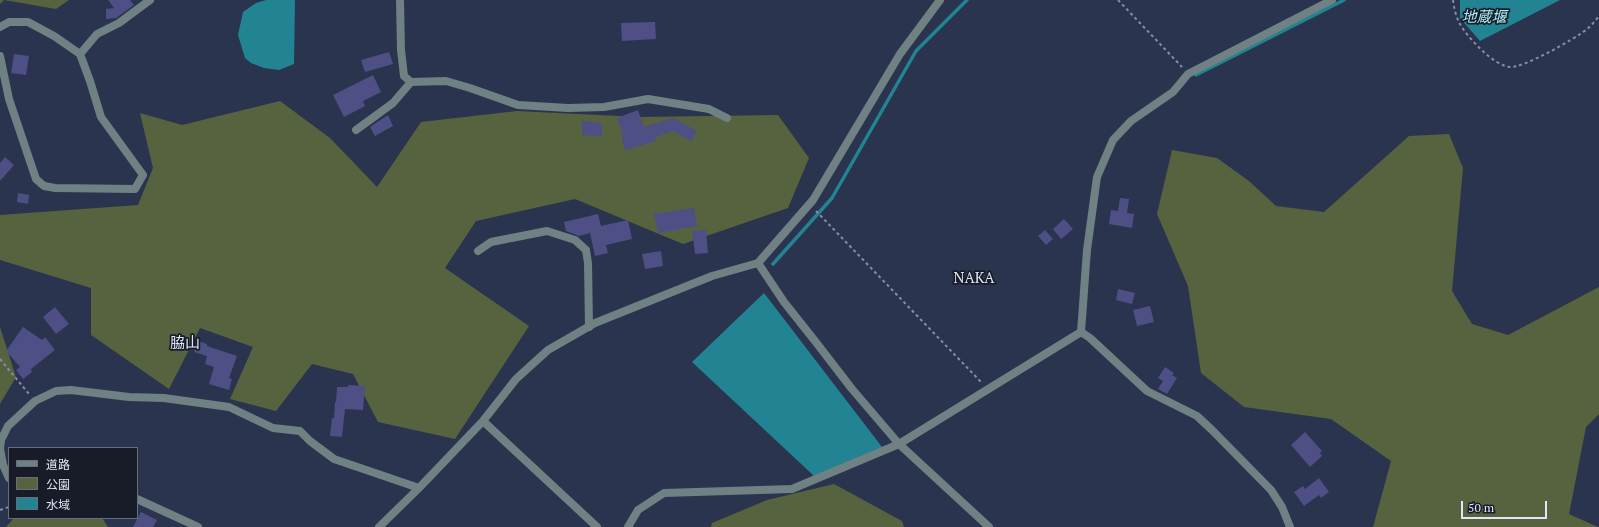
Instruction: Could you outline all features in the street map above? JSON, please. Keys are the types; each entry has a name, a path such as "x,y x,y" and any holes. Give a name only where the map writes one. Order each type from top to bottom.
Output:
{"street":[{"path":"80,54 97,34 119,24 150,0"},
{"path":"400,0 401,50 404,76 411,82 446,81 518,105 568,108 604,107 648,100 709,109 727,118"},
{"path":"379,527 419,488 483,421 516,379 548,350 589,327 712,276 758,263 813,200 900,54 940,0"},
{"path":"1081,332 1087,250 1097,177 1113,140 1132,121 1173,92 1188,74 1332,0"},
{"path":"0,27 9,22 28,22 54,36 80,54 90,80 101,117 143,175 135,189 55,188 44,186 36,179 9,99 0,56"},
{"path":"356,130 393,103 411,82"},
{"path":"478,252 491,242 547,231 575,240 586,250 588,263 589,327"},
{"path":"758,263 784,302 899,444 989,527"},
{"path":"628,527 638,510 664,493 792,489 899,444 1081,332"},
{"path":"1081,332 1090,338 1147,391 1197,416 1271,490 1282,507 1290,527"},
{"path":"8,476 3,465 0,449 1,440 8,426 35,401 56,391 71,390 129,397 164,398 229,407 272,428 300,431 310,442 334,459 419,488"},
{"path":"483,421 597,527"},
{"path":"138,499 198,527"}],"path":[{"path":"1118,0 1188,74"},
{"path":"1453,0 1459,23 1467,36 1498,62 1508,67 1518,66 1562,44 1585,31 1599,16"},
{"path":"815,210 988,389"},
{"path":"0,359 35,401"}],"green space":[{"path":"4,0 69,0 56,9"},
{"path":"280,101 330,138 377,187 421,122 517,111 639,117 778,115 809,158 788,208 683,244 575,199 476,221 445,268 529,326 455,439 378,422 353,374 312,364 276,411 230,399 253,347 200,328 169,389 91,335 91,288 0,260 0,215 138,205 153,168 140,113 182,125"},
{"path":"1449,134 1463,168 1452,291 1472,324 1508,335 1599,287 1599,414 1586,427 1569,514 1598,527 1373,527 1391,461 1331,419 1244,407 1201,373 1188,286 1157,214 1172,150 1217,158 1249,181 1276,206 1324,212 1409,136"},
{"path":"0,327 16,377 0,404"},
{"path":"834,484 902,521 904,527 711,527 712,523 767,500"},
{"path":"13,519 103,519 108,527 6,527"}],"water":[{"path":"266,0 295,0 294,64 279,70 264,68 251,63 245,58 238,35 243,12 256,3"},
{"name":"地蔵堰","path":"1460,0 1560,0 1480,41 1460,18"},
{"path":"764,293 882,447 814,476 692,362"}],"building":[{"path":"108,0 130,0 134,5 116,18 106,19 106,9 114,8"},
{"path":"655,22 656,39 622,41 621,23"},
{"path":"389,52 393,64 365,72 361,60"},
{"path":"14,54 29,56 26,75 11,73"},
{"path":"373,75 381,92 363,101 365,106 344,117 333,95"},
{"path":"638,110 644,127 673,118 697,131 691,141 673,131 655,137 656,141 625,150 621,134 623,134 617,118"},
{"path":"388,115 393,126 375,136 370,127"},
{"path":"582,121 602,123 602,136 582,135"},
{"path":"5,157 14,165 0,181 0,163"},
{"path":"18,193 29,195 28,204 17,202"},
{"path":"1120,198 1129,199 1127,213 1134,214 1132,228 1109,224 1111,210 1118,211"},
{"path":"694,208 697,226 658,233 654,214"},
{"path":"598,214 601,226 628,220 632,239 606,245 608,253 595,256 590,233 579,236 566,231 564,222"},
{"path":"1064,219 1073,229 1061,239 1053,229"},
{"path":"706,230 708,253 695,254 692,231"},
{"path":"1045,230 1053,239 1046,245 1038,236"},
{"path":"661,251 663,266 645,269 642,254"},
{"path":"1118,289 1135,293 1132,304 1116,300"},
{"path":"1150,306 1154,322 1137,326 1133,310"},
{"path":"55,307 69,324 56,334 43,317"},
{"path":"23,327 42,340 45,337 55,350 31,369 32,372 23,379 16,370 20,367 6,351"},
{"path":"198,341 207,344 207,346 237,356 229,378 232,379 229,390 209,384 214,367 205,364 207,356 194,352"},
{"path":"1165,367 1174,373 1172,375 1177,378 1167,394 1158,389 1163,381 1158,378"},
{"path":"348,385 365,386 363,410 345,409 342,437 330,436 332,418 334,418 337,387 348,387"},
{"path":"1305,432 1322,451 1320,453 1322,456 1310,467 1291,445"},
{"path":"1319,478 1329,492 1321,498 1319,495 1304,506 1294,492 1303,486 1305,489"},
{"path":"141,512 157,520 153,527 133,527"}],"waterway":[{"path":"773,264 832,198 916,51 967,0"},
{"path":"1196,75 1344,0"}],"district":[{"name":"NAKA","path":"974,279"},
{"name":"脇山","path":"185,344"}]}
